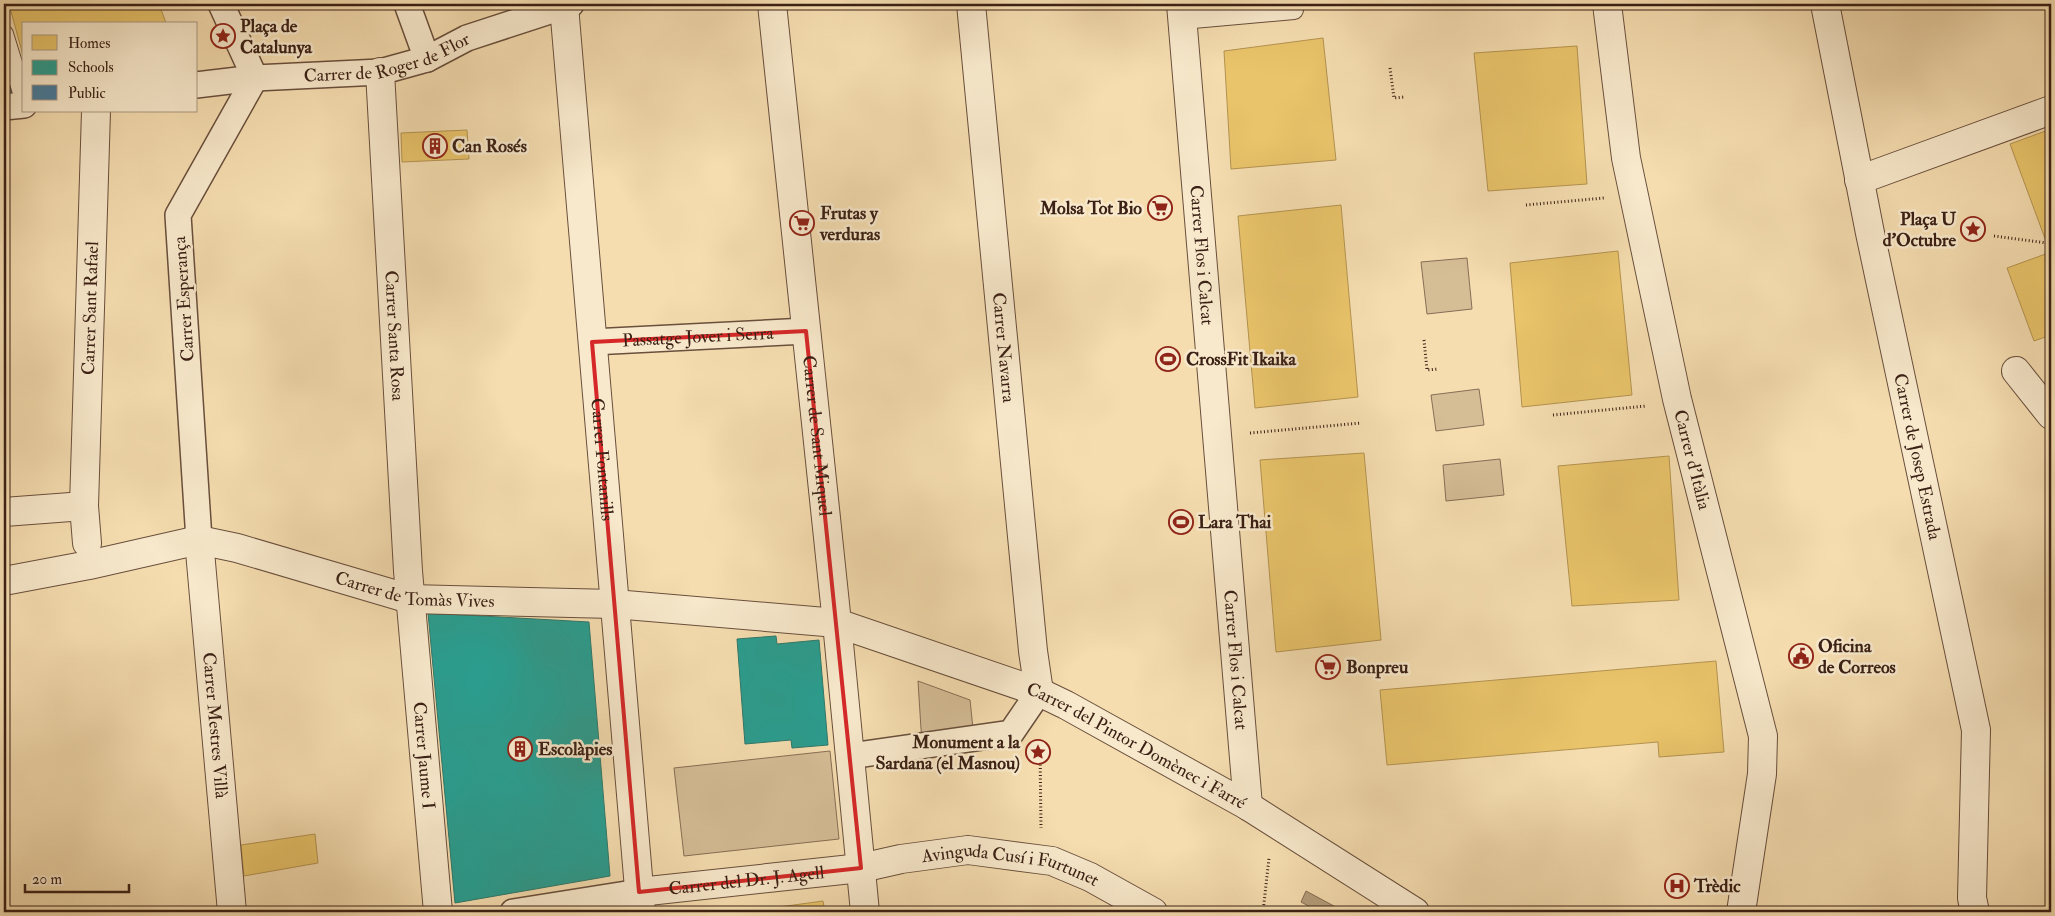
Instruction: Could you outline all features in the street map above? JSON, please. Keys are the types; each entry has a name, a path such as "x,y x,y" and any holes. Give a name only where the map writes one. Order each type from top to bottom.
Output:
{"street":[{"path":"221,4 255,78"},
{"path":"407,4 428,59"},
{"name":"Carrer de Sant Miquel","path":"772,4 837,623 865,912"},
{"name":"Carrer Navarra","path":"971,4 1033,651 1039,692"},
{"name":"Carrer d'Itàlia","path":"1607,4 1626,158 1675,390 1763,736 1762,774 1741,912"},
{"name":"Carrer de Josep Estrada","path":"1825,4 1859,180 1976,730 1972,898 1975,912"},
{"name":"Carrer de Roger de Flor","path":"198,85 255,78 380,72 428,59 467,38 568,5"},
{"name":"Carrer Fontanills","path":"568,5 592,342 640,902"},
{"name":"Carrer Flos i Calcat","path":"1182,12 1248,806"},
{"name":"Carrer Santa Rosa","path":"380,72 410,599"},
{"name":"Carrer Esperança","path":"199,540 178,215 255,78"},
{"path":"4,107 22,105"},
{"path":"1859,180 2051,110"},
{"name":"Carrer Sant Rafael","path":"87,543 84,506 96,112"},
{"name":"Passatge Jover i Serra","path":"592,342 806,331"},
{"path":"2016,371 2051,415"},
{"path":"4,512 84,506"},
{"name":"Carrer de Tomàs Vives","path":"4,581 88,565 199,540 237,548 410,599 614,604 837,623"},
{"name":"Carrer Mestres Villà","path":"199,540 232,912"},
{"name":"Carrer Jaume I","path":"410,599 438,912"},
{"name":"Carrer del Pintor Domènec i Farré","path":"837,623 1039,692 1248,806 1415,912"},
{"path":"850,756 1011,733 1039,692"},
{"name":"Avinguda Cusí i Furtunet","path":"861,868 901,859 968,850 1042,859 1052,861 1090,877 1154,912"},
{"name":"Carrer del Dr. J. Agell","path":"513,912 640,902 861,868"}],"lane":[{"path":"1182,12 1294,10"},
{"path":"4,34 22,92"}],"path":[{"path":"1390,68 1394,98 1404,97"},
{"path":"1526,205 1604,198"},
{"path":"1994,236 2047,243"},
{"path":"1424,340 1427,370 1438,369"},
{"path":"1552,415 1651,405"},
{"path":"1250,433 1361,423"},
{"path":"1040,741 1042,859"},
{"path":"1262,912 1274,822"}],"highlighted area":[{"path":"806,331 861,868 639,892 592,342"}],"shaded area":[{"path":"1467,258 1472,309 1427,314 1421,262"},
{"path":"1479,389 1484,425 1436,431 1431,395"},
{"path":"1500,459 1504,495 1446,501 1443,465"},
{"path":"918,681 970,700 974,738 922,745"},
{"path":"830,751 839,839 684,856 674,768"},
{"path":"1306,891 1345,912 1320,912 1301,902"}],"building: Homes":[{"path":"9,4 159,4 166,22 22,22 22,52"},
{"path":"1323,38 1336,160 1231,169 1224,51"},
{"path":"1577,46 1587,184 1488,191 1474,53"},
{"path":"2051,129 2051,252 2050,252 2010,144"},
{"name":"Can Rosés","path":"467,130 469,159 402,162 401,133"},
{"path":"1341,205 1358,397 1255,408 1238,216"},
{"path":"1618,251 1632,395 1522,407 1510,263"},
{"path":"2051,252 2051,335 2034,341 2007,268"},
{"path":"1364,453 1381,640 1276,652 1260,460"},
{"path":"1669,456 1679,600 1572,606 1558,466"},
{"path":"1716,661 1724,752 1659,757 1658,742 1387,765 1380,690"},
{"path":"315,834 318,863 244,876 241,845"},
{"path":"823,901 825,912 757,912 757,910"}],"building: Schools":[{"name":"Escolàpies","path":"428,613 589,622 610,876 455,903"},
{"path":"776,636 777,644 819,640 828,745 792,748 791,740 745,744 737,639"}],"building: Public":[{"path":"4,54 14,95 4,96"}],"place":[{"name":"Plaça de Catalunya","path":"223,36"},
{"name":"Can Rosés","path":"435,146"},
{"name":"Molsa Tot Bio","path":"1160,208"},
{"name":"Frutas y verduras","path":"802,223"},
{"name":"Plaça U d'Octubre","path":"1973,229"},
{"name":"CrossFit Ikaika","path":"1168,359"},
{"name":"Lara Thai","path":"1181,522"},
{"name":"Oficina de Correos","path":"1801,656"},
{"name":"Bonpreu","path":"1328,667"},
{"name":"Escolàpies","path":"520,749"},
{"name":"Monument a la Sardana (el Masnou)","path":"1038,752"},
{"name":"Trèdic","path":"1677,886"}]}
